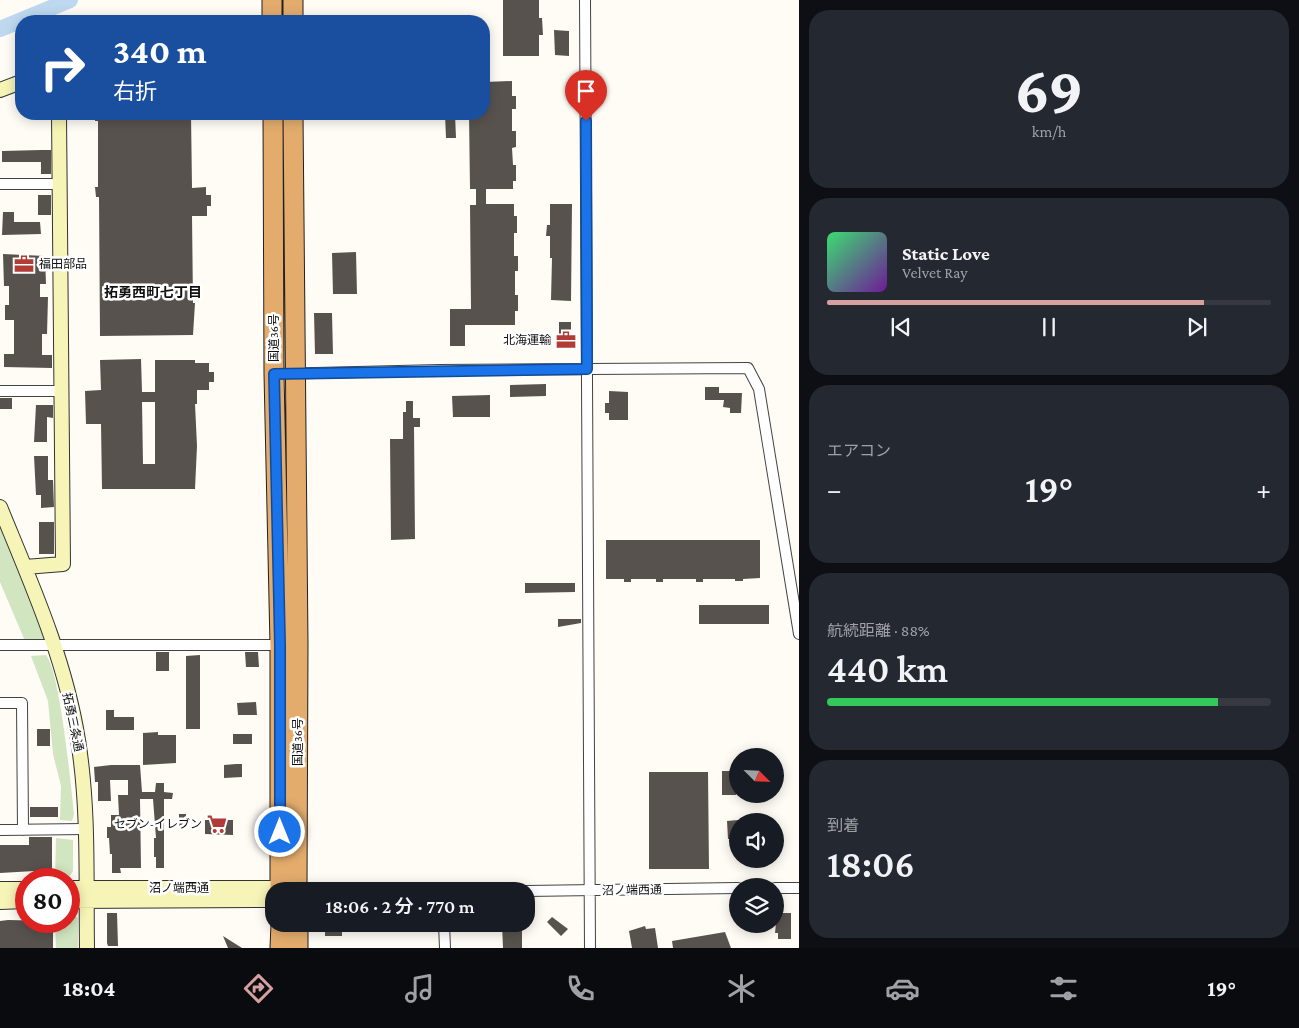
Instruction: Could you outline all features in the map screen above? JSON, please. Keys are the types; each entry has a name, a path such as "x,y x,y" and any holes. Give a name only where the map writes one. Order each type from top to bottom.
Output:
{"highway":[{"path":"272,0 272,15"},
{"path":"293,0 293,15"},
{"name":"国道36号","path":"273,120 274,374 289,645"},
{"name":"国道36号","path":"284,882 294,374 293,120"},
{"path":"280,932 280,948"},
{"path":"298,932 298,948"}],"street":[{"path":"584,0 590,948"},
{"path":"0,90 15,84"},
{"path":"25,567 64,564 59,120"},
{"path":"0,184 61,184"},
{"path":"274,374 748,368 759,389 799,634"},
{"path":"0,391 62,391"},
{"name":"拓勇三条通","path":"0,507 56,646 78,740 85,829 86,948"},
{"path":"0,645 289,645"},
{"path":"0,703 22,703 23,830"},
{"path":"0,830 85,829"},
{"name":"沼ノ端西通","path":"535,892 729,888"},
{"path":"784,888 799,888"},
{"path":"0,889 15,889"},
{"name":"沼ノ端西通","path":"80,892 86,894 265,892"},
{"name":"沼ノ端西通","path":"80,896 86,894"},
{"path":"0,902 15,901"},
{"path":"444,932 445,948"}],"green space":[{"path":"0,520 45,637 40,641 25,641 0,582"},
{"path":"46,655 56,683 68,756 74,814 72,821 60,820 61,786 53,754 48,701 31,656"},
{"path":"56,838 73,840 73,868 55,868"},
{"path":"55,933 78,933 78,948 56,948"}],"building":[{"path":"503,0 539,0 539,18 542,18 543,35 539,35 539,56 503,56"},
{"path":"554,30 569,31 569,56 555,55"},
{"path":"512,81 512,96 516,96 516,109 512,109 512,131 516,131 516,147 512,148 513,165 516,165 516,181 513,181 513,189 486,189 486,204 514,204 514,216 517,216 517,233 514,233 514,256 518,256 518,271 515,271 515,295 518,295 518,311 515,311 515,325 465,325 465,346 450,346 450,309 471,309 470,205 476,205 476,189 470,189 469,120 490,120 490,82"},
{"path":"191,120 192,188 206,187 206,195 211,195 211,206 207,206 207,216 192,216 193,303 195,303 193,335 100,336 99,197 96,197 95,187 98,187 98,121 95,121"},
{"path":"445,120 455,120 456,138 446,138"},
{"path":"51,150 51,174 41,174 41,162 2,162 2,151"},
{"path":"38,195 51,195 51,215 38,215"},
{"path":"550,204 572,204 571,301 551,300 552,258 550,258 550,236 546,236 547,225 550,225"},
{"path":"3,212 14,212 14,222 40,222 41,234 2,235"},
{"path":"356,252 357,294 333,294 332,253"},
{"path":"3,254 45,256 46,284 40,284 40,297 48,297 47,334 42,334 42,355 52,355 52,368 4,367 4,354 14,354 14,320 5,320 5,305 9,305 9,286 4,286"},
{"path":"314,313 332,313 333,354 315,354"},
{"path":"559,322 571,322 571,342 559,342"},
{"path":"141,359 142,392 155,392 155,360 195,360 195,363 209,363 209,372 214,372 214,382 209,382 209,390 197,390 197,404 195,404 197,446 195,489 102,489 101,424 86,424 85,391 101,390 100,360","holes":["142,402 155,402 155,464 143,464"]},
{"path":"546,384 546,396 510,397 510,385"},
{"path":"705,387 719,387 719,393 742,393 741,413 730,413 730,408 723,407 724,400 705,400"},
{"path":"609,391 628,392 628,420 609,420 609,413 605,413 605,403 609,403"},
{"path":"490,395 490,417 453,417 452,396"},
{"path":"0,398 12,398 12,409 0,409"},
{"path":"406,401 413,401 413,418 420,418 420,427 414,427 415,539 391,540 390,439 403,439 403,412 406,412"},
{"path":"36,405 53,405 53,418 47,417 47,442 34,442"},
{"path":"34,456 48,456 48,480 53,480 54,507 41,508 41,495 36,495"},
{"path":"39,522 54,522 54,554 39,554"},
{"path":"606,540 760,540 760,578 743,579 743,581 735,581 735,579 703,579 703,582 696,582 696,579 663,579 663,582 656,582 656,579 631,579 631,582 624,582 624,579 606,579"},
{"path":"525,583 575,583 575,592 525,593"},
{"path":"699,605 769,605 769,624 699,624"},
{"path":"558,619 581,619 581,623 558,627"},
{"path":"156,652 169,652 169,671 156,671"},
{"path":"245,652 258,652 259,667 246,667"},
{"path":"200,655 200,729 186,729 186,656"},
{"path":"256,702 257,715 238,715 237,703"},
{"path":"106,710 114,710 114,717 134,717 134,730 106,730"},
{"path":"37,729 50,729 50,746 37,746"},
{"path":"158,732 158,735 176,735 176,763 143,765 143,733"},
{"path":"233,734 252,734 252,744 233,744"},
{"path":"242,764 242,777 224,778 224,765"},
{"path":"140,765 142,792 155,792 156,783 164,783 164,792 173,793 172,799 164,799 164,868 156,868 156,857 154,857 154,838 156,838 153,799 140,799 141,868 120,868 121,873 112,873 112,854 110,854 109,838 107,838 107,827 111,827 111,815 119,815 118,795 128,795 128,780 110,780 111,801 98,801 98,782 95,782 94,767"},
{"path":"722,771 729,771 729,795 722,795"},
{"path":"649,772 708,772 709,869 649,869"},
{"path":"30,807 58,807 58,817 30,817"},
{"path":"179,814 186,814 186,826 179,826"},
{"path":"205,820 233,820 233,835 205,834"},
{"path":"727,821 729,821 728,839"},
{"path":"29,837 52,837 52,868 15,868 15,872 0,873 0,845 29,845"},
{"path":"107,913 117,913 118,946 108,946 107,943"},
{"path":"784,913 791,913 791,939 778,939 778,933 784,933"},
{"path":"552,917 568,929 561,936 547,922"},
{"path":"15,920 15,933 53,933 53,948 0,948 0,921"},
{"path":"645,926 646,929 655,928 658,948 632,948 629,931"},
{"path":"325,932 342,932 342,936 325,936"},
{"path":"502,932 522,932 522,948 503,948"},
{"path":"725,932 731,948 673,948 672,941"},
{"path":"223,936 242,948 228,948"}],"waterway":[{"path":"34,15 70,0"},
{"path":"0,29 15,23"}],"place":[{"name":"福田部品","path":"24,264"},
{"name":"北海運輸","path":"566,340"},
{"name":"セブン-イレブン","path":"217,824"}],"district":[{"name":"拓勇西町七丁目","path":"153,292"}],"route":[{"path":"280,832 280,645 274,374 587,369 586,121"}]}
